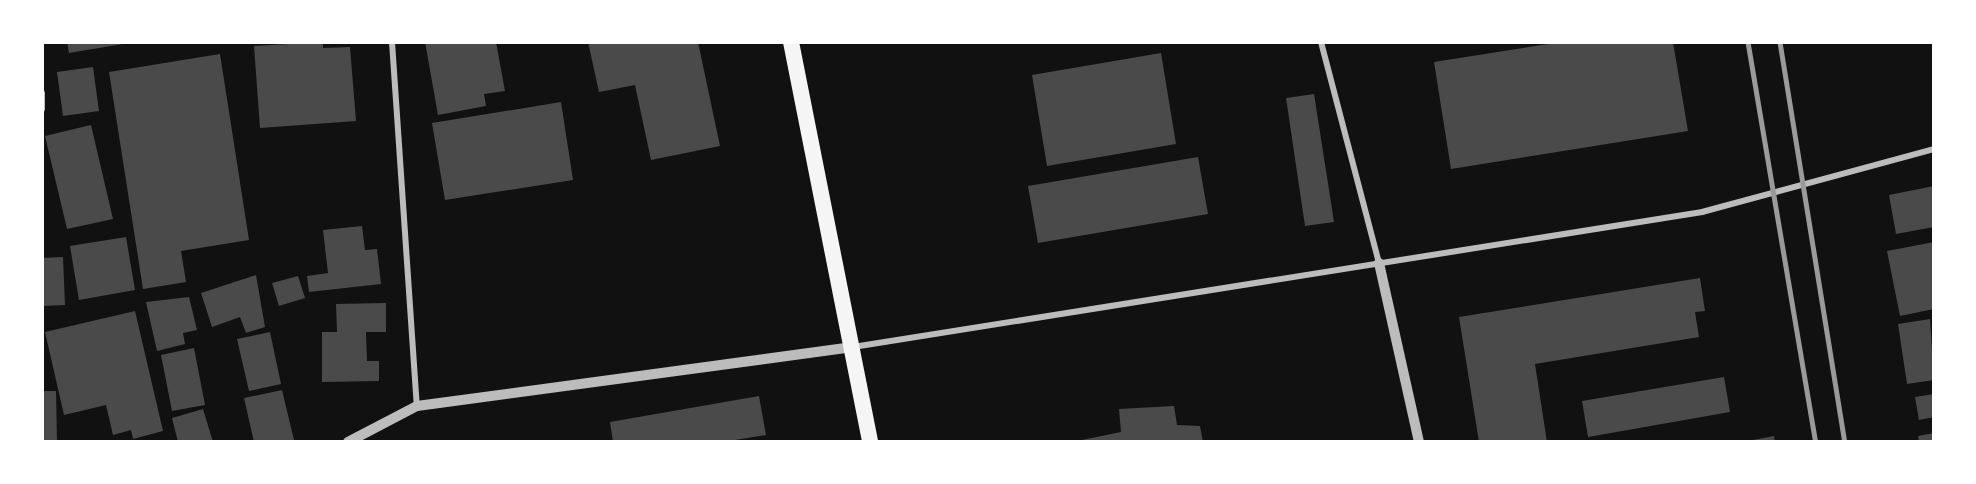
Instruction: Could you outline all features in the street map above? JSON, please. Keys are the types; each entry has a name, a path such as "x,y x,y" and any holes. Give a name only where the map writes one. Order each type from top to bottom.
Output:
{"highway":[{"path":"791,42 870,442"}],"street":[{"path":"392,42 417,406"},
{"path":"1321,42 1379,263 1419,442"},
{"path":"42,93 42,109"},
{"path":"348,442 417,406 850,347 1702,212 1934,148"}],"building":[{"path":"67,42 128,42 129,43 69,53"},
{"path":"323,42 323,48 350,47 356,121 260,128 254,46"},
{"path":"425,42 496,42 505,91 484,94 486,106 438,115"},
{"path":"588,42 698,42 720,146 651,160 635,85 599,92"},
{"path":"1561,42 1673,42 1688,131 1451,169 1434,62"},
{"path":"1161,53 1176,144 1047,166 1032,75"},
{"path":"220,54 249,240 181,251 186,282 143,289 109,72"},
{"path":"93,67 99,111 63,116 57,72"},
{"path":"1314,94 1334,222 1305,226 1286,98"},
{"path":"561,102 573,180 445,200 432,123"},
{"path":"91,125 113,219 67,229 45,136"},
{"path":"1198,157 1208,214 1038,243 1028,186"},
{"path":"1934,186 1934,227 1896,234 1889,195"},
{"path":"362,226 365,250 377,249 381,284 309,292 307,276 328,273 323,230"},
{"path":"126,237 135,290 79,300 70,246"},
{"path":"1934,242 1934,309 1900,316 1887,251"},
{"path":"63,257 65,305 42,306 42,258"},
{"path":"256,275 265,327 246,333 240,317 212,327 201,293"},
{"path":"298,276 305,298 279,306 272,283"},
{"path":"1700,278 1705,311 1695,312 1699,337 1535,364 1547,442 1479,442 1459,317"},
{"path":"189,297 197,330 183,333 185,344 157,351 146,302"},
{"path":"386,303 386,332 366,332 367,361 379,361 379,381 322,382 322,332 337,332 336,304"},
{"path":"135,311 163,431 133,439 131,430 113,435 106,405 64,415 45,332"},
{"path":"1930,319 1934,380 1907,384 1898,324"},
{"path":"270,332 281,384 249,391 237,339"},
{"path":"194,348 205,405 172,411 161,355"},
{"path":"1724,377 1730,412 1588,437 1582,401"},
{"path":"282,390 294,440 254,442 244,398"},
{"path":"42,391 56,391 57,442 42,442"},
{"path":"1934,394 1934,417 1919,420 1915,397"},
{"path":"759,396 766,435 723,442 613,442 610,422"},
{"path":"1174,406 1177,425 1200,426 1203,442 1072,442 1121,432 1119,409"},
{"path":"203,409 213,442 178,442 172,418"},
{"path":"1934,433 1934,442 1919,442 1918,436"},
{"path":"1774,436 1775,442 1748,442 1748,441"}],"railway":[{"path":"1748,42 1816,442"},
{"path":"1780,42 1845,442"}]}
